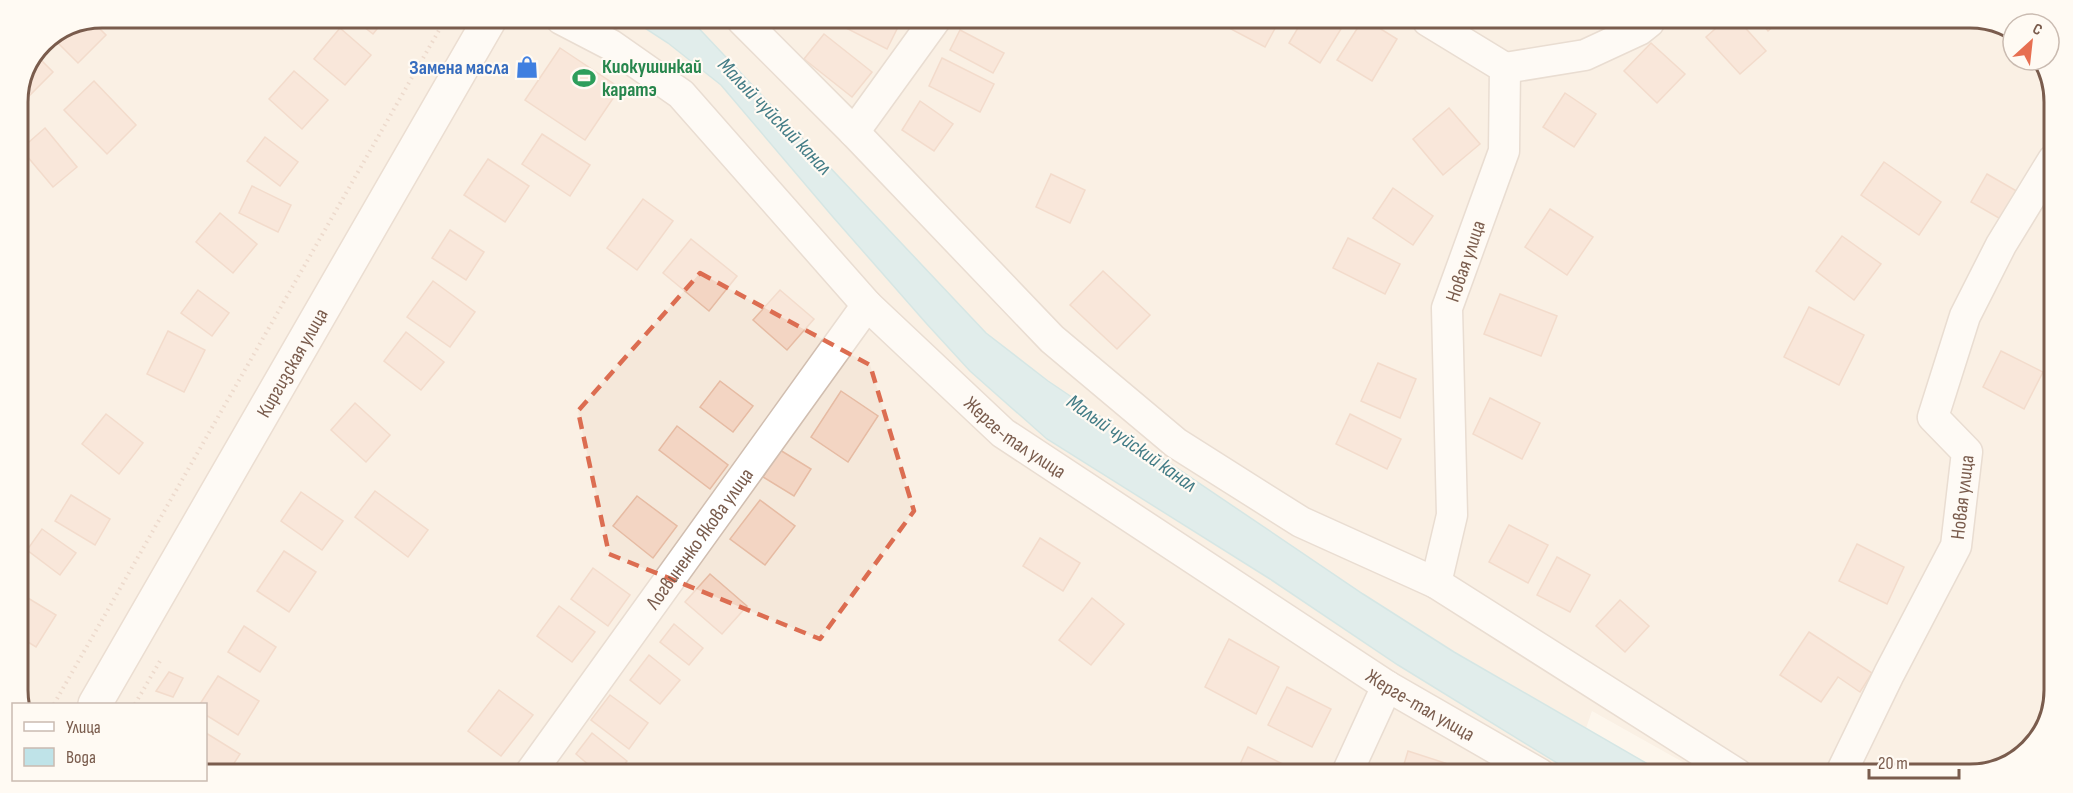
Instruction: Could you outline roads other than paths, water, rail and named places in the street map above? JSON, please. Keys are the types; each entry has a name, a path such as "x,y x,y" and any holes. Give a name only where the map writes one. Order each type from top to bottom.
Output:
{"main road":[{"name":"Киргизская улица","path":"96,703 485,28"}],"street":[{"name":"Жерге-тал улица","path":"578,28 611,45 681,94 867,305 1003,433 1388,686 1523,764"},
{"path":"750,28 854,132 1052,339 1176,444 1301,522 1436,583 1721,764"},
{"path":"854,132 929,28"},
{"path":"1439,28 1505,68 1585,56 1642,28"},
{"name":"Новая улица","path":"1436,583 1452,515 1448,308 1504,151 1505,68"},
{"name":"Новая улица","path":"1845,764 1889,674 1956,546 1967,452 1933,417 1965,316 2001,245 2044,175"},
{"name":"Логвиненко Якова улица","path":"536,764 867,305"},
{"path":"1352,764 1388,686"}],"water":[{"name":"Малый чуйский канал","path":"645,28 698,28 986,333 1048,381 1363,594 1454,652 1648,764 1559,764 1398,665 1270,579 1047,439 970,371 833,217 721,85 668,43"}],"place":[{"name":"Замена масла","path":"527,67"},
{"name":"Киокушинкай каратэ","path":"584,78"}]}
